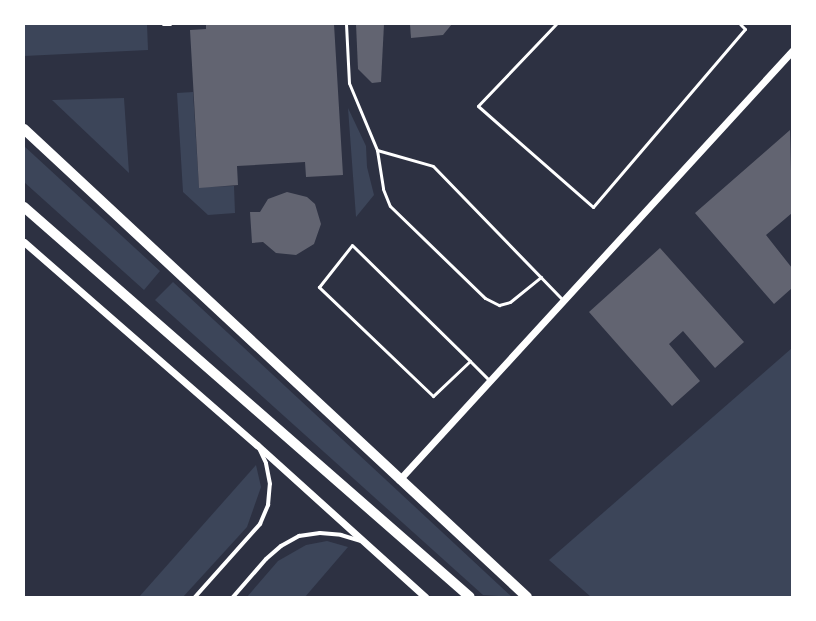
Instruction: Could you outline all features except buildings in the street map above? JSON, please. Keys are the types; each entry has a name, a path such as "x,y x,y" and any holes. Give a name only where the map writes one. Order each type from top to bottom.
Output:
{"main road":[{"path":"24,129 398,480 527,597"},
{"path":"24,207 470,597"}],"street":[{"path":"398,480 792,51"},
{"path":"24,242 257,445 424,597"},
{"path":"195,597 260,524 268,505 270,484 266,463 257,445"},
{"path":"233,597 266,559 281,546 300,536 320,533 341,535 362,541"}],"lane":[{"path":"163,24 170,24"},
{"path":"346,24 349,84 377,150 383,189 390,206 485,298 499,305 510,302 541,277"},
{"path":"556,24 478,106 593,207 745,29 740,24"},
{"path":"377,150 433,166 564,300"},
{"path":"470,361 433,396 319,287 352,245 470,361 490,381"}],"shaded area":[{"path":"24,24 147,24 148,50 24,56"},
{"path":"193,92 199,187 234,186 235,213 208,215 183,192 177,93"},
{"path":"124,98 129,173 52,100"},
{"path":"348,108 366,146 367,167 374,195 356,217"},
{"path":"24,146 160,271 144,290 24,182"},
{"path":"173,282 512,597 483,595 155,300"},
{"path":"792,348 792,597 591,597 549,560"},
{"path":"256,465 261,487 247,527 183,597 139,597"},
{"path":"327,541 348,547 305,597 247,597 278,561 306,545"}]}
